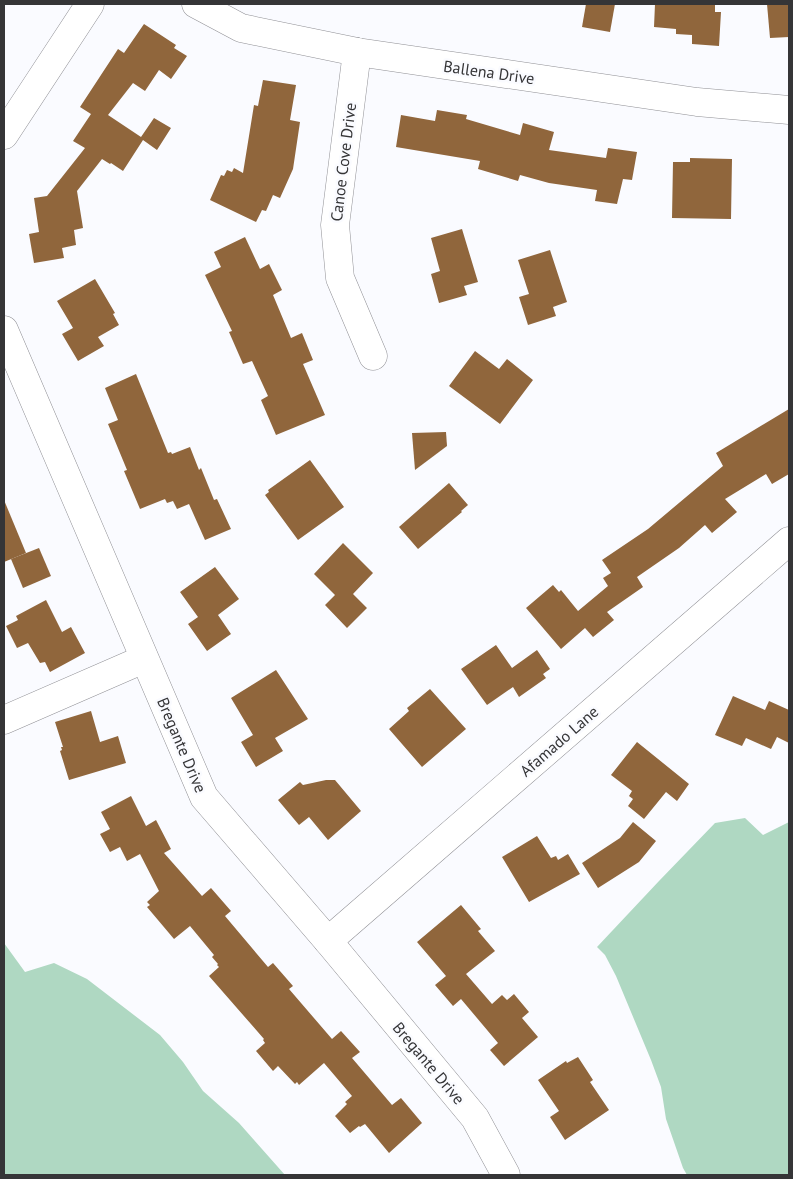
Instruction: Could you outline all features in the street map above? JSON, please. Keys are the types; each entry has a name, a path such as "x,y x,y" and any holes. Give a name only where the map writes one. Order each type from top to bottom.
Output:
{"street":[{"path":"4,135 90,4"},
{"name":"Ballena Drive","path":"196,4 241,28 357,52 697,102 789,110"},
{"name":"Canoe Cove Drive","path":"357,52 335,225 340,278 373,356"},
{"name":"Bregante Drive","path":"4,330 204,797 328,941 476,1118 506,1175"},
{"name":"Afamado Lane","path":"328,941 789,541"},
{"path":"4,720 144,659"}],"green space":[{"path":"745,818 763,835 789,822 789,1175 687,1175 666,1119 661,1087 651,1060 616,976 605,955 597,947 715,823"},
{"path":"4,943 25,972 54,963 87,979 160,1035 183,1062 203,1091 239,1123 285,1175 4,1175"}],"building":[{"path":"586,4 615,4 610,32 582,27"},
{"path":"655,4 715,4 715,12 721,12 719,46 692,44 692,35 676,34 676,29 654,27"},
{"path":"767,4 789,4 789,37 770,38"},
{"path":"144,24 176,45 174,48 187,56 171,79 159,70 145,91 133,83 108,115 141,137 154,118 171,128 157,150 143,140 123,171 102,159 77,191 83,228 74,230 76,245 62,248 64,258 34,263 29,234 39,232 34,198 47,196 85,148 73,141 91,114 80,107 118,49 124,53"},
{"path":"263,80 296,85 290,120 300,122 293,169 280,198 273,195 266,211 262,210 256,222 210,200 221,175 224,176 227,170 232,172 234,168 243,173 254,105 258,106"},
{"path":"437,110 467,115 466,119 520,135 523,123 554,132 549,150 606,158 608,148 637,152 632,180 623,179 617,204 595,201 597,190 549,183 520,175 518,181 478,169 480,161 396,147 401,115 435,121"},
{"path":"690,158 732,159 731,219 672,218 673,162 690,162"},
{"path":"462,229 478,282 464,286 467,295 439,303 431,274 440,271 431,238"},
{"path":"245,237 260,269 269,264 282,290 273,295 291,338 302,333 313,360 303,364 325,415 276,435 261,400 268,396 252,361 243,364 229,332 232,331 205,275 221,267 214,252"},
{"path":"550,250 567,302 553,307 556,316 528,325 519,297 529,294 518,260"},
{"path":"95,279 115,313 113,314 119,325 98,337 104,346 78,361 62,334 73,328 57,301"},
{"path":"475,351 499,369 507,359 533,380 500,424 449,386"},
{"path":"136,374 168,453 171,452 172,454 190,447 214,500 217,499 231,529 205,540 189,504 177,509 173,501 167,503 165,499 140,509 124,471 127,470 108,424 118,420 105,388"},
{"path":"789,409 789,474 772,484 766,474 725,499 737,512 712,533 705,525 679,548 637,577 643,587 607,612 614,620 593,637 585,628 561,649 526,608 553,585 559,592 561,590 578,611 608,586 603,578 611,573 602,560 648,529 723,466 716,453"},
{"path":"446,432 447,446 415,470 412,433"},
{"path":"310,460 344,507 298,540 265,495 269,492 268,490"},
{"path":"449,483 468,505 418,549 399,527"},
{"path":"4,500 26,553 4,562"},
{"path":"343,543 373,573 353,594 367,608 347,628 325,605 335,595 314,574"},
{"path":"39,548 51,576 23,588 11,559"},
{"path":"215,567 239,599 218,615 231,634 207,651 188,624 198,617 180,592"},
{"path":"46,600 62,632 71,627 85,653 50,672 45,662 40,663 28,643 17,648 6,626 18,620 16,616"},
{"path":"496,645 512,668 537,650 550,669 543,674 546,678 519,697 513,687 487,705 461,669"},
{"path":"276,670 308,719 275,738 283,751 256,767 241,742 253,735 231,698"},
{"path":"430,689 466,729 422,767 389,729 409,711 407,708"},
{"path":"733,696 765,710 769,701 789,710 789,743 777,737 771,749 746,738 742,746 715,735"},
{"path":"91,711 100,742 118,736 126,763 69,780 60,751 62,750 61,747 63,747 55,722"},
{"path":"637,742 689,784 677,801 666,792 644,819 628,806 633,799 629,796 632,791 611,775"},
{"path":"335,780 361,811 328,840 309,817 299,825 278,800 300,782 303,785"},
{"path":"131,796 146,826 156,820 171,849 164,853 202,896 211,888 231,911 225,916 268,967 273,963 293,986 289,989 332,1039 341,1031 360,1052 352,1058 392,1105 401,1098 422,1123 389,1153 365,1124 350,1133 335,1116 352,1096 324,1063 299,1085 297,1082 295,1084 278,1066 273,1071 256,1051 265,1043 264,1039 209,976 219,967 212,957 214,955 190,926 174,939 147,907 150,905 147,902 159,891 140,854 127,861 120,847 110,852 100,834 110,829 101,812"},
{"path":"633,822 656,841 639,862 598,888 582,863 620,838"},
{"path":"537,836 551,858 556,856 558,860 568,854 580,874 529,902 502,857"},
{"path":"461,905 481,929 478,931 495,951 466,974 492,1004 502,995 507,1000 514,994 529,1012 522,1018 538,1037 504,1066 490,1050 498,1043 461,999 453,1006 435,985 446,976 417,942"},
{"path":"578,1057 593,1080 590,1082 609,1110 565,1140 550,1117 559,1111 538,1080 566,1061 567,1063"}]}
